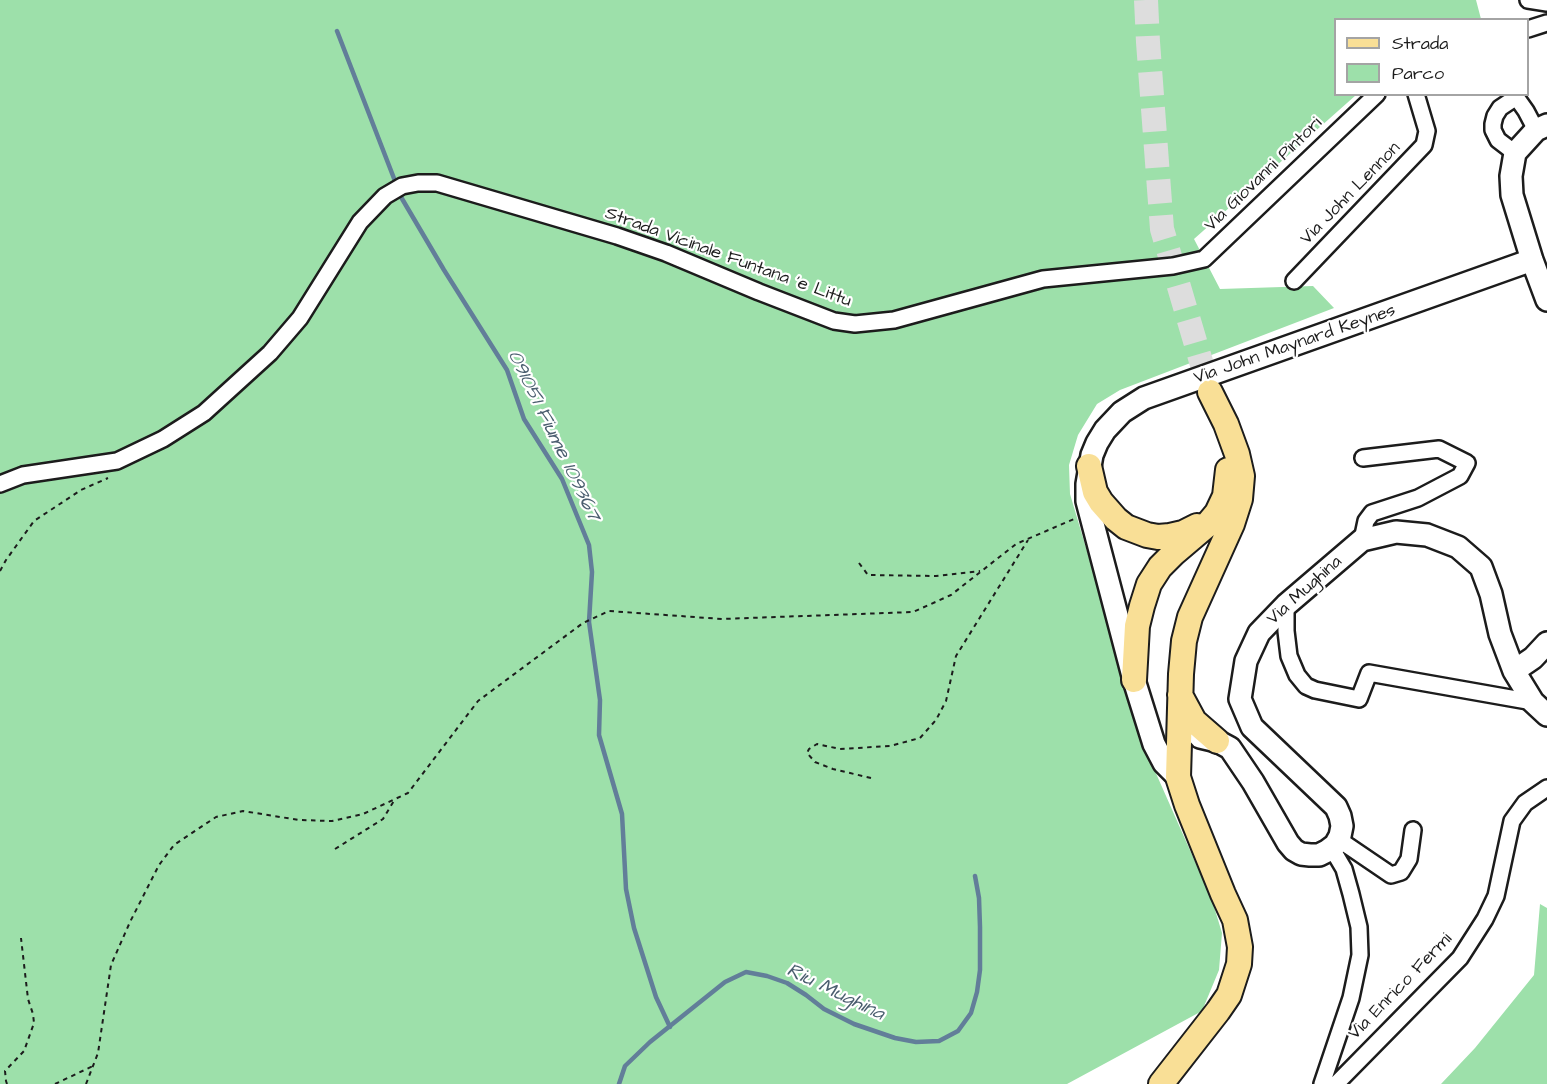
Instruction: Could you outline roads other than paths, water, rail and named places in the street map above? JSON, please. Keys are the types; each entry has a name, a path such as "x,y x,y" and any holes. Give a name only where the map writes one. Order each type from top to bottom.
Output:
{"main road":[{"path":"1134,680 1137,626 1149,584 1160,567 1207,525 1217,513 1225,496 1228,472 1225,449 1210,392 1238,454 1242,476 1240,499 1232,524 1190,617 1184,641 1178,777 1187,805 1235,920 1240,947 1239,964 1229,995 1161,1084"},
{"path":"1089,466 1095,492 1101,502 1126,527 1147,535 1170,536 1192,529 1210,515 1225,496"},
{"path":"1180,695 1194,721 1217,741"}],"street":[{"path":"1528,0 1547,3"},
{"path":"1529,28 1547,23"},
{"name":"Via Giovanni Pintori","path":"1204,259 1375,96"},
{"name":"Via John Lennon","path":"1294,281 1424,145 1427,131 1417,96"},
{"path":"1515,153 1498,140 1493,124 1500,108 1515,96 1541,127 1515,153 1511,176 1512,195 1547,300"},
{"name":"Strada Vicinale Funtana 'e Littu","path":"0,484 23,475 117,461 163,439 204,413 270,353 300,318 360,222 385,196 402,186 418,183 437,183 617,236 834,321 855,324 894,320 1043,279 1173,266 1204,259"},
{"name":"Via John Maynard Keynes","path":"1178,777 1164,763 1154,744 1134,680 1088,501 1089,466 1097,443 1105,430 1122,412 1144,398 1532,260"},
{"path":"1362,540 1366,521 1372,513 1418,498 1460,476 1467,463 1439,449 1363,458"},
{"name":"Via Mughina","path":"1335,843 1342,826 1336,807 1252,728 1240,699 1246,661 1259,633 1286,604 1362,540 1396,532 1427,535 1458,547 1481,567 1491,594 1500,634 1514,671 1540,709"},
{"path":"1286,604 1289,656 1296,675 1306,686 1315,690 1359,699 1369,673 1540,709"},
{"path":"1514,671 1533,658 1547,644"},
{"path":"1178,741 1192,735 1217,741 1230,748 1253,782 1287,843 1294,850 1301,854 1319,855 1335,843"},
{"name":"Via Enrico Fermi","path":"1336,1084 1460,958 1485,919 1496,896 1512,821 1525,803 1547,788"},
{"path":"1335,843 1391,875 1401,872 1409,859 1413,830"},
{"path":"1322,1084 1351,998 1360,955 1359,927 1335,843"}],"waterway":[{"name":"091051 Fiume 109367","path":"337,31 395,181"},
{"name":"091051 Fiume 109367","path":"401,197 507,370 524,419 562,479 589,545 592,572 589,622 600,700 599,735 622,814 626,889 634,928 656,997 670,1027"},
{"name":"Riu Mughina","path":"619,1084 625,1066 650,1042 725,982 746,972 787,983 824,1009 854,1024 895,1038 916,1042 939,1041 958,1031 971,1013 980,970 979,898 975,876"}],"tunnel":[{"path":"1146,0 1162,229 1210,392"}]}
